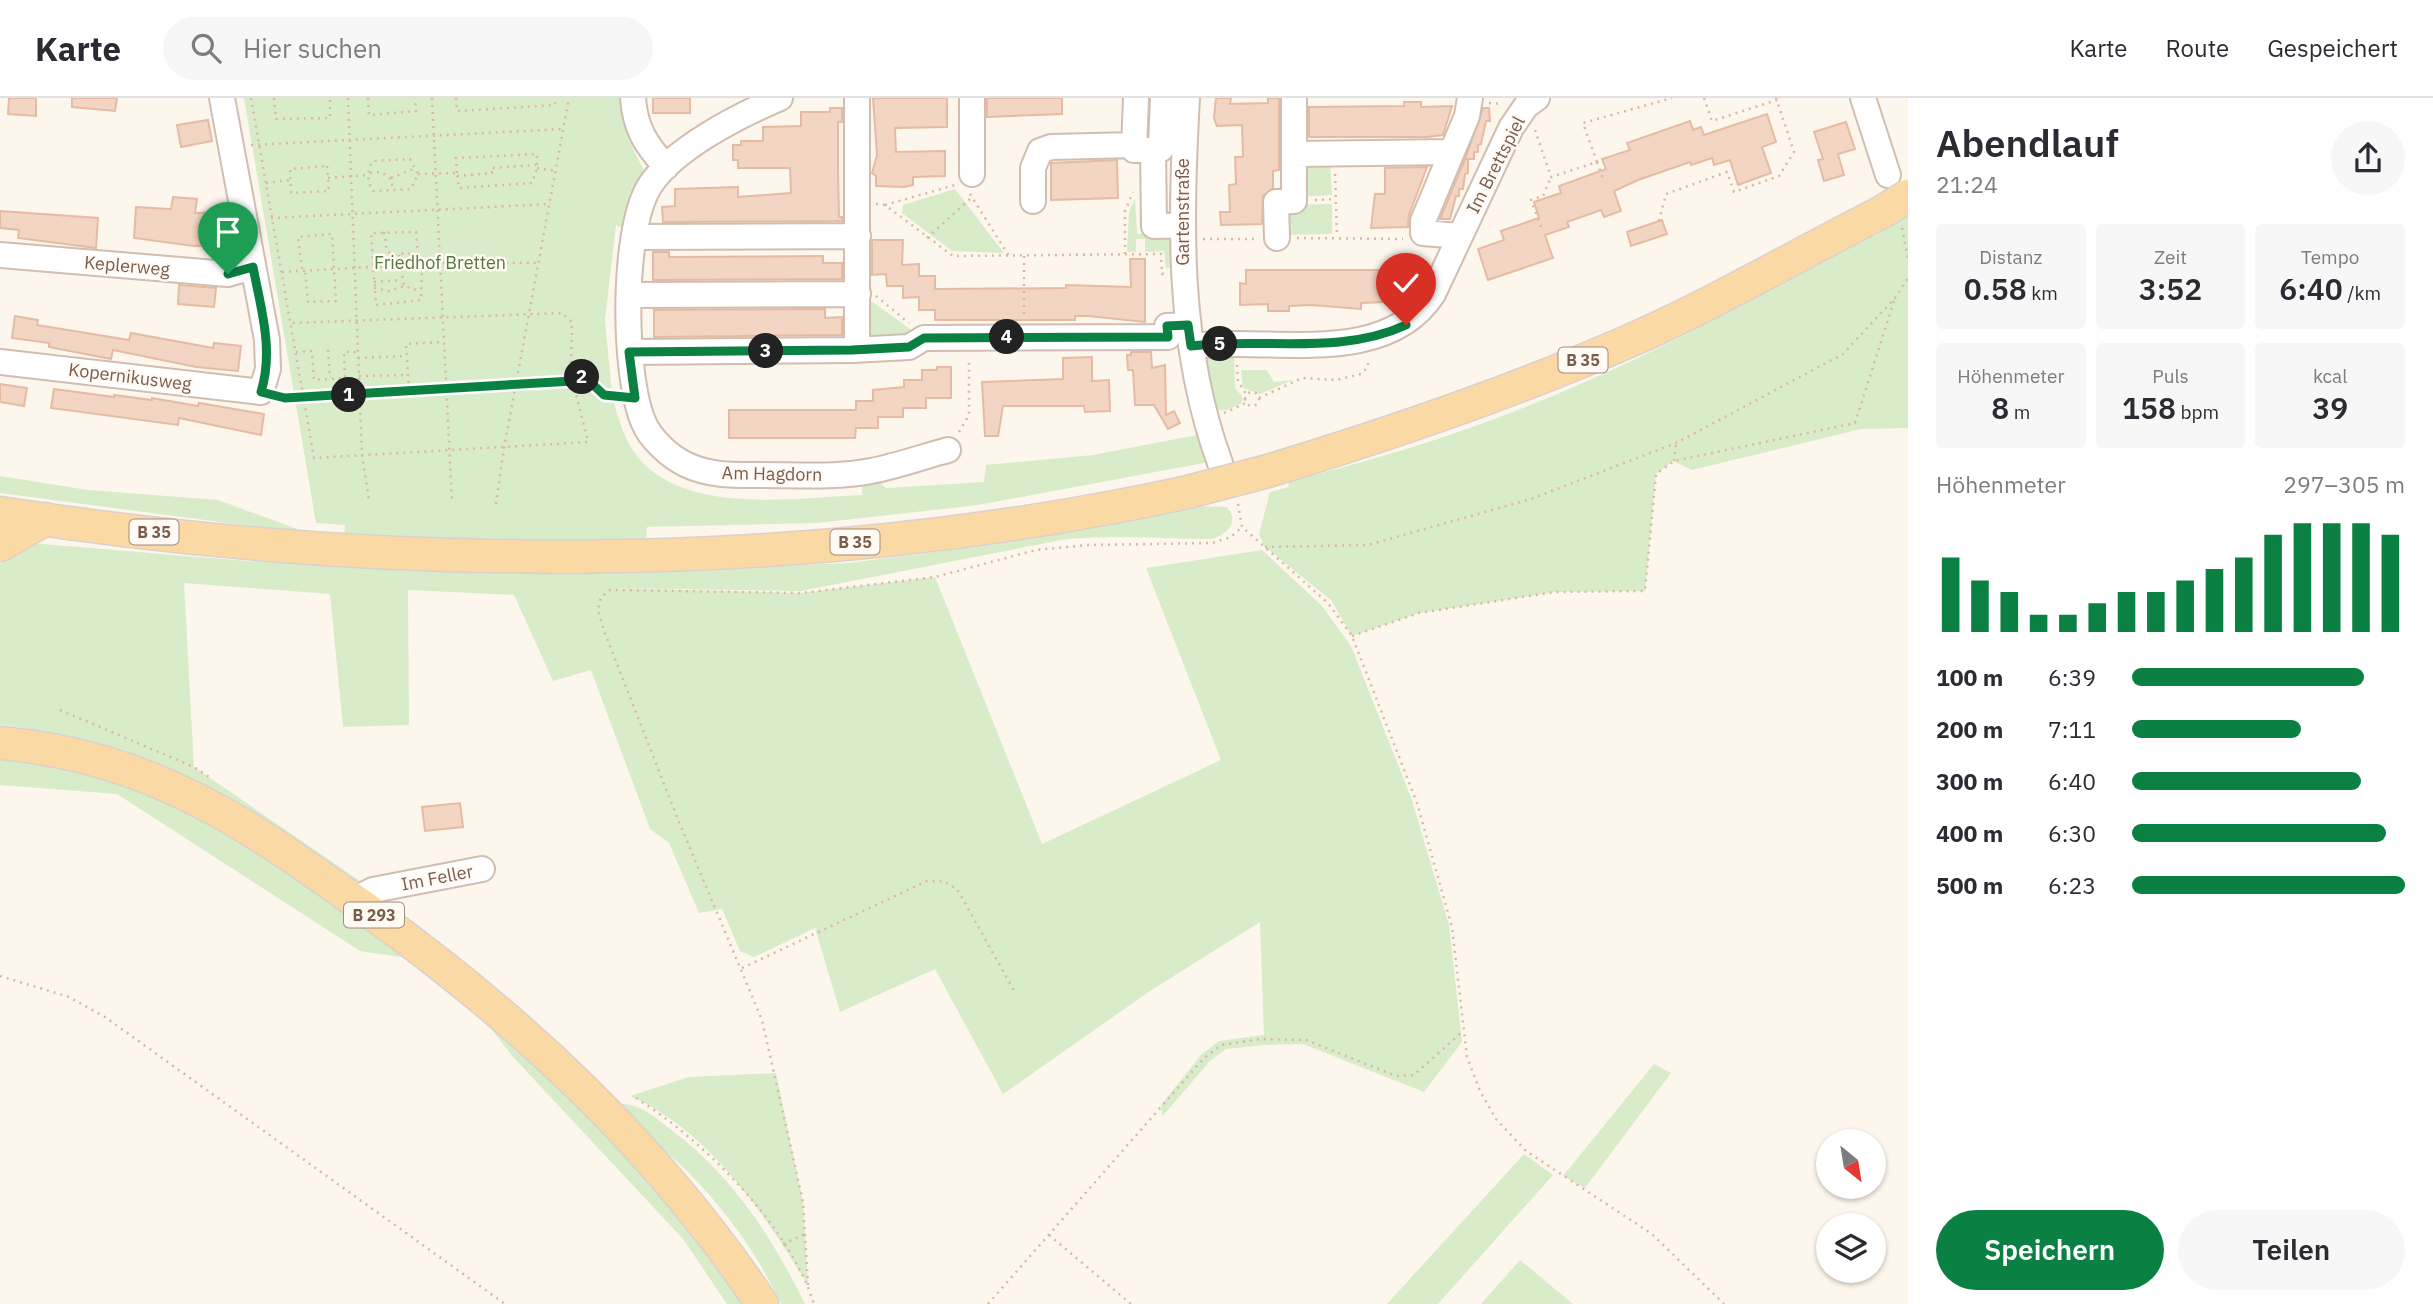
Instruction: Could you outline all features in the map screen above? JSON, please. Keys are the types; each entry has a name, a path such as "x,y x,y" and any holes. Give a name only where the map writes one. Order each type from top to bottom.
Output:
{"main road":[{"name":"B 35","path":"0,513 249,541 358,549 518,555 666,554 826,545 992,527 1188,492 1373,440 1476,403 1629,341 1893,194"},
{"path":"0,545 46,519"},
{"name":"B 293","path":"0,743 59,750 147,776 222,810 442,964 563,1067 595,1098 664,1174 762,1304"}],"street":[{"path":"222,98 267,340 268,369 261,392"},
{"path":"633,98 634,114 644,143 666,167"},
{"name":"Am Hagdorn","path":"780,98 736,119 666,167 650,186 640,207 629,295 629,352 635,398 644,424 670,455 684,464 719,475 848,474 872,471 948,450"},
{"path":"857,98 858,236 866,293 857,349"},
{"path":"964,179 972,98"},
{"path":"1033,201 1033,167 1040,151 1051,147 1158,148 1136,98"},
{"path":"1277,238 1276,202 1294,201 1293,98"},
{"path":"1863,98 1893,194"},
{"path":"1460,236 1423,233 1423,221 1470,101"},
{"name":"Im Brettspiel","path":"1190,336 1238,345 1366,339 1406,325 1421,313 1511,128 1532,102"},
{"name":"Gartenstraße","path":"1174,110 1158,148 1182,233 1190,336 1203,415 1220,463"},
{"path":"1294,154 1451,152"},
{"path":"635,237 858,236"},
{"name":"Keplerweg","path":"0,255 228,274 253,267"},
{"path":"629,295 866,293"},
{"path":"629,352 909,347 924,338 1168,337 1167,326 1190,336"},
{"name":"Kopernikusweg","path":"0,362 261,392"},
{"name":"Im Feller","path":"354,900 373,890 482,869"}],"path":[{"path":"251,98 314,458 588,442 571,374 572,322 562,313 291,323"},
{"path":"274,98 276,119 330,118 330,98"},
{"path":"348,98 350,213 362,455 369,499"},
{"path":"369,98 369,115 416,111 415,98"},
{"path":"432,98 444,391 452,503"},
{"path":"456,98 457,111 555,105 555,98"},
{"path":"496,504 569,98"},
{"path":"1604,182 1583,123 1672,98"},
{"path":"1659,221 1666,194 1727,172 1734,192 1779,177 1794,152 1776,99 1712,121 1704,98"},
{"path":"1470,101 1532,102 1551,177 1543,195 1531,200 1541,227"},
{"path":"230,147 564,129"},
{"path":"1335,153 1337,239"},
{"path":"537,154 532,183 459,188 457,175 456,158 537,154"},
{"path":"418,174 411,189 373,191 368,174 373,161 410,159 418,174 492,173 491,168 537,166 556,171"},
{"path":"380,172 381,161"},
{"path":"1551,177 1597,162"},
{"path":"327,166 328,178 329,191 291,193 290,169 327,166"},
{"path":"391,178 413,169"},
{"path":"328,178 380,172 391,178"},
{"path":"391,178 393,190"},
{"path":"858,204 885,205 964,179"},
{"path":"265,183 290,180"},
{"path":"927,238 970,199 1009,256"},
{"path":"1125,255 1125,211 1128,203"},
{"path":"271,218 551,204"},
{"path":"885,205 953,256 1161,254 1162,274 1183,272"},
{"path":"384,232 387,251 418,256"},
{"path":"384,232 416,232 418,256 422,265 421,300 376,305 371,233 384,232"},
{"path":"1182,233 1337,239 1411,239 1423,233"},
{"path":"332,234 336,301 308,302 303,270 298,237 332,234"},
{"path":"399,255 404,286"},
{"path":"1024,256 1024,296"},
{"path":"282,272 440,263 541,262"},
{"path":"1265,547 1368,545 1531,499 1676,443 1843,354 1895,298 1908,278"},
{"path":"374,282 402,280"},
{"path":"374,288 389,291 404,286 420,291"},
{"path":"866,293 924,338"},
{"path":"1352,636 1419,613 1555,592 1645,591 1656,474 1674,461 1856,423 1895,298"},
{"path":"1238,345 1238,381 1249,406 1256,405 1259,398 1302,378 1321,381 1361,374 1368,367 1366,339"},
{"path":"409,392 406,344 443,342"},
{"path":"328,350 330,379"},
{"path":"296,352 312,351 314,380 345,378 344,352 357,352"},
{"path":"358,358 407,356"},
{"path":"969,366 969,415"},
{"path":"571,374 586,378 604,395 635,398"},
{"path":"358,377 408,375"},
{"path":"261,392 285,398 444,391 573,381"},
{"path":"1246,394 1253,392 1259,398"},
{"path":"1674,461 1676,443"},
{"path":"1238,503 1242,527 1328,603 1352,636 1417,803 1452,927 1467,1058 1480,1091 1496,1119 1526,1151 1652,1234 1724,1304"},
{"path":"808,1285 807,1233 776,1073 762,1020 678,822 604,631 598,610 601,597 610,590 815,592 935,577 1036,550 1088,545 1212,543 1231,537 1242,527"},
{"path":"60,710 194,767"},
{"path":"742,968 927,881 943,881 957,889 1016,994"},
{"path":"0,976 69,997 106,1017 505,1304"},
{"path":"988,1304 1204,1058 1221,1045 1261,1039 1306,1040 1396,1076 1414,1075 1425,1068 1463,1031"},
{"path":"636,1098 671,1121 717,1161 752,1200 808,1285 814,1304"},
{"path":"783,1244 807,1233"},
{"path":"1049,1235 1132,1304"}],"green space":[{"name":"Friedhof Bretten","path":"244,98 622,98 633,149 646,174 624,229 616,225 605,320 612,394 606,393 606,397 613,399 632,449 652,471 677,485 706,494 737,499 803,499 862,495 862,483 877,479 886,488 984,482 986,465 1093,455 1197,435 1209,462 978,505 817,523 647,527 646,543 453,540 344,535 345,525 316,523"},
{"path":"1330,161 1332,195 1299,197 1299,162"},
{"path":"955,189 1004,253 952,251 902,213 903,205"},
{"path":"1135,198 1137,234 1174,232 1176,267 1166,268 1164,251 1145,252 1145,239 1136,239 1136,252 1127,252 1129,213"},
{"path":"1332,204 1332,234 1281,235 1280,205"},
{"path":"1908,214 1908,428 1861,429 1692,470 1673,461 1656,474 1645,591 1555,592 1419,613 1352,636 1331,600 1265,547 1259,534 1270,492 1289,487 1288,482 1467,429 1587,381 1703,326 1872,232 1875,236"},
{"path":"867,298 910,329 911,336 867,343"},
{"path":"1234,354 1235,388 1242,396 1242,403 1227,410 1210,411 1203,357"},
{"path":"1241,370 1267,370 1274,382 1293,380 1260,394 1243,388"},
{"path":"0,476 88,490 218,500 311,534 0,493"},
{"path":"1189,506 1227,507 1232,523 1227,531 1212,539 1117,537 1061,540 801,591 609,588 801,593 935,577 1042,844 1221,760 1146,568 1262,550 1322,606 1351,646 1412,800 1449,925 1462,1042 1424,1092 1303,1044 1264,1045 1226,1049 1210,1061 1162,1117 1161,1105 1201,1055 1219,1041 1264,1035 1260,922 1150,991 1003,1094 935,969 840,1012 815,928 754,957 740,951 722,909 699,913 669,843 650,829 591,670 553,681 514,595 408,590 409,725 343,727 330,594 184,583 194,767 373,890 361,895 221,801 162,768 83,739 0,725 0,564 16,549 30,543 247,561 357,566 749,567 849,563 943,551"},
{"path":"0,756 117,779 229,830 414,959 360,951 117,794 0,785"},
{"path":"471,1003 587,1101 752,1304 727,1304 683,1239 514,1058"},
{"path":"1654,1064 1671,1073 1585,1188 1563,1176"},
{"path":"776,1073 803,1202 808,1285 753,1203 710,1152 659,1111 630,1096 689,1077"},
{"path":"622,1104 635,1106 653,1116 712,1165 748,1207 805,1304 781,1304 752,1251 728,1217 687,1171 627,1117 619,1108"},
{"path":"1524,1154 1553,1175 1438,1304 1387,1304"},
{"path":"1520,1260 1573,1304 1481,1304"}],"building":[{"path":"9,98 36,98 36,116 8,114"},
{"path":"72,98 117,98 115,111 72,107"},
{"path":"653,98 690,98 690,113 653,113"},
{"path":"873,98 947,98 947,127 895,128 896,152 945,151 945,176 913,177 913,185 904,187 876,186 876,176 872,173 877,155"},
{"path":"987,98 1062,98 1062,114 987,117"},
{"path":"1216,98 1231,98 1230,104 1268,103 1268,98 1279,98 1279,170 1273,171 1273,188 1263,196 1262,224 1221,225 1220,212 1230,212 1229,185 1236,184 1235,157 1243,157 1242,125 1217,126 1214,118"},
{"path":"1404,102 1421,102 1421,107 1452,106 1443,135 1309,137 1309,107 1404,106"},
{"path":"830,108 842,108 842,122 838,122 838,169 839,217 842,217 842,221 663,222 662,207 675,206 675,189 738,187 738,197 791,193 790,168 738,168 738,160 733,160 733,145 741,145 741,141 763,141 763,127 801,126 801,112 830,112"},
{"path":"1483,108 1489,108 1490,121 1486,121 1481,144 1478,145 1478,152 1474,152 1474,159 1465,159"},
{"path":"1767,114 1776,142 1762,147 1771,173 1738,185 1730,160 1714,165 1712,158 1691,165 1690,162 1638,180 1614,191 1621,211 1604,217 1601,210 1567,222 1569,227 1545,235 1553,258 1488,280 1478,249 1504,240 1501,231 1539,218 1534,202 1561,193 1559,186 1606,169 1602,159 1630,150 1627,143 1690,121 1693,130 1701,127 1704,135"},
{"path":"208,120 212,141 181,147 177,125"},
{"path":"1846,122 1855,149 1838,154 1844,175 1824,181 1818,160 1823,159 1814,132"},
{"path":"1465,159 1468,159 1468,173 1465,174 1463,189 1459,189 1450,219 1440,219"},
{"path":"1117,160 1118,198 1051,200 1051,163"},
{"path":"1427,167 1409,215 1408,227 1371,228 1375,194 1385,194 1385,168"},
{"path":"173,197 197,199 195,213 228,212 234,245 194,246 134,238 136,207 171,209"},
{"path":"0,211 98,218 96,248 18,238 19,230 0,228"},
{"path":"1662,220 1667,234 1631,246 1627,232"},
{"path":"872,240 903,240 902,265 919,264 919,276 935,276 935,289 1066,288 1066,285 1131,287 1130,259 1145,259 1145,322 1088,316 1075,316 1075,320 935,320 935,310 919,310 919,297 903,298 903,286 887,286 886,274 872,275"},
{"path":"653,252 669,252 669,257 823,256 823,263 842,263 842,279 653,280"},
{"path":"1246,270 1382,270 1382,285 1387,285 1387,302 1361,303 1361,309 1289,306 1289,311 1268,311 1268,304 1240,305 1240,283 1246,284"},
{"path":"179,285 216,288 214,307 178,304"},
{"path":"825,309 825,318 842,317 842,335 654,337 654,310"},
{"path":"15,316 38,320 37,325 129,340 131,333 213,348 214,343 241,346 238,371 196,367 113,350 111,359 49,347 49,343 12,338"},
{"path":"1131,352 1151,352 1152,368 1165,365 1166,415 1174,411 1180,423 1168,429 1154,405 1135,405 1133,370 1128,370 1127,355 1131,355"},
{"path":"1092,357 1092,381 1109,380 1110,411 1085,412 1084,406 1003,406 998,436 985,436 982,382 1063,379 1063,358"},
{"path":"937,367 951,367 951,398 926,398 926,408 903,408 903,417 878,417 878,428 856,428 855,438 729,438 729,410 856,410 856,401 873,401 873,390 904,387 904,380 922,380 922,370 937,370"},
{"path":"0,384 27,388 24,406 0,402"},
{"path":"54,389 114,397 152,398 198,406 199,403 264,414 261,435 179,418 178,425 51,408"},
{"path":"460,803 463,827 425,831 422,807"}],"route":[{"path":"228,274 253,267 267,340 268,369 261,392 285,398 444,391 573,381 571,374 586,378 604,395 635,398 629,352 852,350 909,347 924,338 1168,337 1167,326 1188,325 1191,346 1351,342 1386,334 1406,325"}]}
